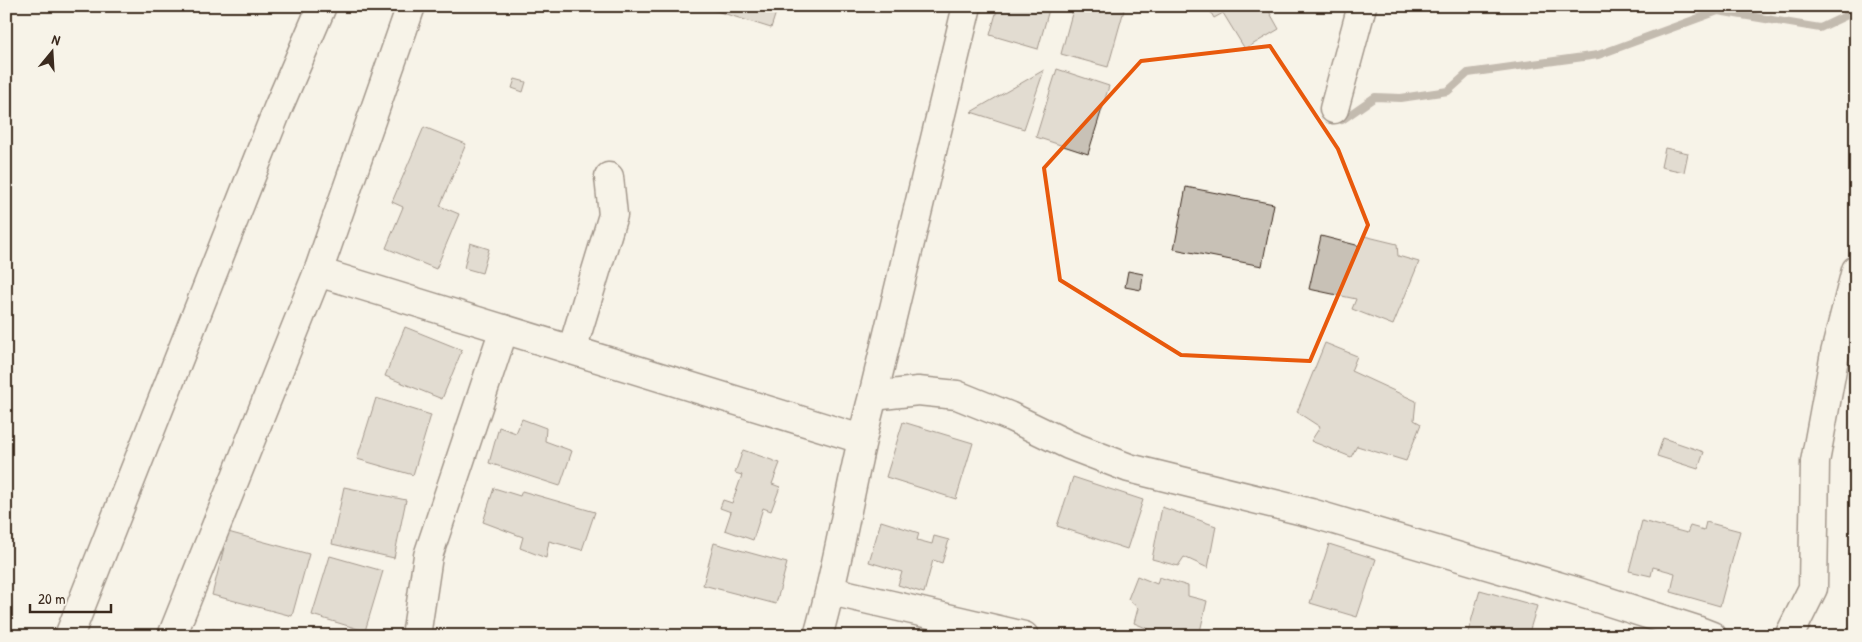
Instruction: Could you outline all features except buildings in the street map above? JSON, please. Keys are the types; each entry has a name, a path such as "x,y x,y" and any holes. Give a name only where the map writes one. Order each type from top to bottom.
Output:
{"street":[{"path":"69,636 275,117 322,6"},
{"path":"172,636 318,272 411,6"},
{"path":"818,636 831,591 861,439 967,6"},
{"path":"1334,109 1362,6"},
{"path":"572,350 613,215 609,177"},
{"path":"1789,636 1813,588 1815,462 1835,353 1856,270"},
{"path":"318,272 861,439"},
{"path":"416,636 428,556 504,329"},
{"path":"873,396 918,391 957,395 1009,416 1069,445 1129,468 1320,516 1578,592 1712,636"},
{"path":"831,591 1024,636"}],"highlighted area":[{"path":"1270,46 1338,149 1368,225 1310,361 1181,355 1060,280 1044,168 1141,61"}],"waterway":[{"path":"1342,120 1375,97 1401,98 1448,91 1468,73 1598,55 1718,11 1820,28 1856,11"}]}
